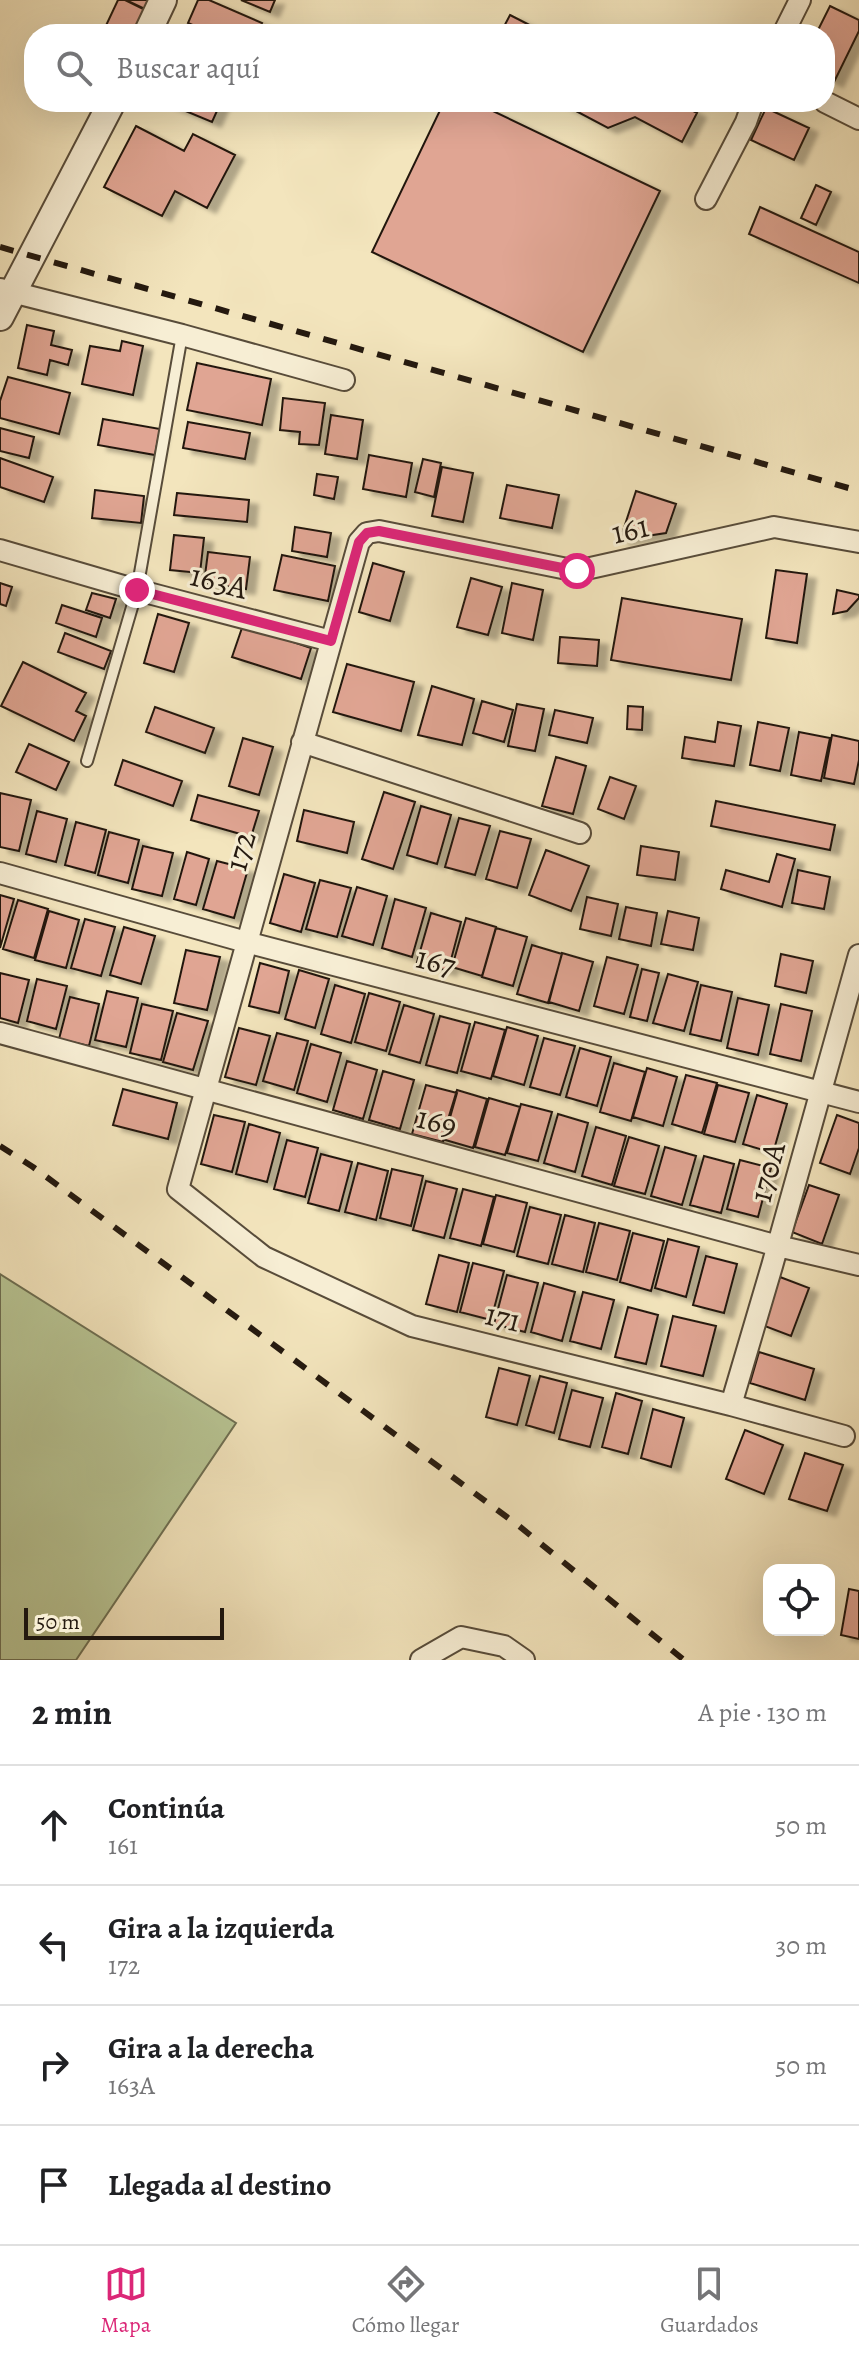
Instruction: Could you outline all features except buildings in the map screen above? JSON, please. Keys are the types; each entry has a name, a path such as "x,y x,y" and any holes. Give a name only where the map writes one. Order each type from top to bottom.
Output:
{"street":[{"path":"152,24 163,0"},
{"path":"788,24 800,0"},
{"path":"835,107 859,119"},
{"path":"0,317 6,291 106,112"},
{"path":"706,199 750,112"},
{"path":"6,291 344,380"},
{"name":"161","path":"367,533 379,531 577,571 774,527 859,542"},
{"name":"172","path":"178,1189 359,542 367,533"},
{"name":"163A","path":"0,550 331,641"},
{"path":"302,742 580,833"},
{"name":"167","path":"0,873 246,942 859,1102"},
{"name":"170A","path":"731,1405 859,955"},
{"name":"169","path":"0,1033 778,1246 859,1265"},
{"name":"171","path":"178,1189 264,1257 412,1326 844,1436"},
{"path":"421,1660 461,1637 504,1646 524,1660"}],"lane":[{"path":"87,761 137,590 182,335"}],"green space":[{"path":"0,1274 236,1423 76,1660 0,1660"}],"railway":[{"path":"0,247 859,491"},
{"path":"0,1146 33,1167 519,1526 684,1660"}],"route":[{"path":"137,590 331,641 359,542 367,533 379,531 577,571"}]}
